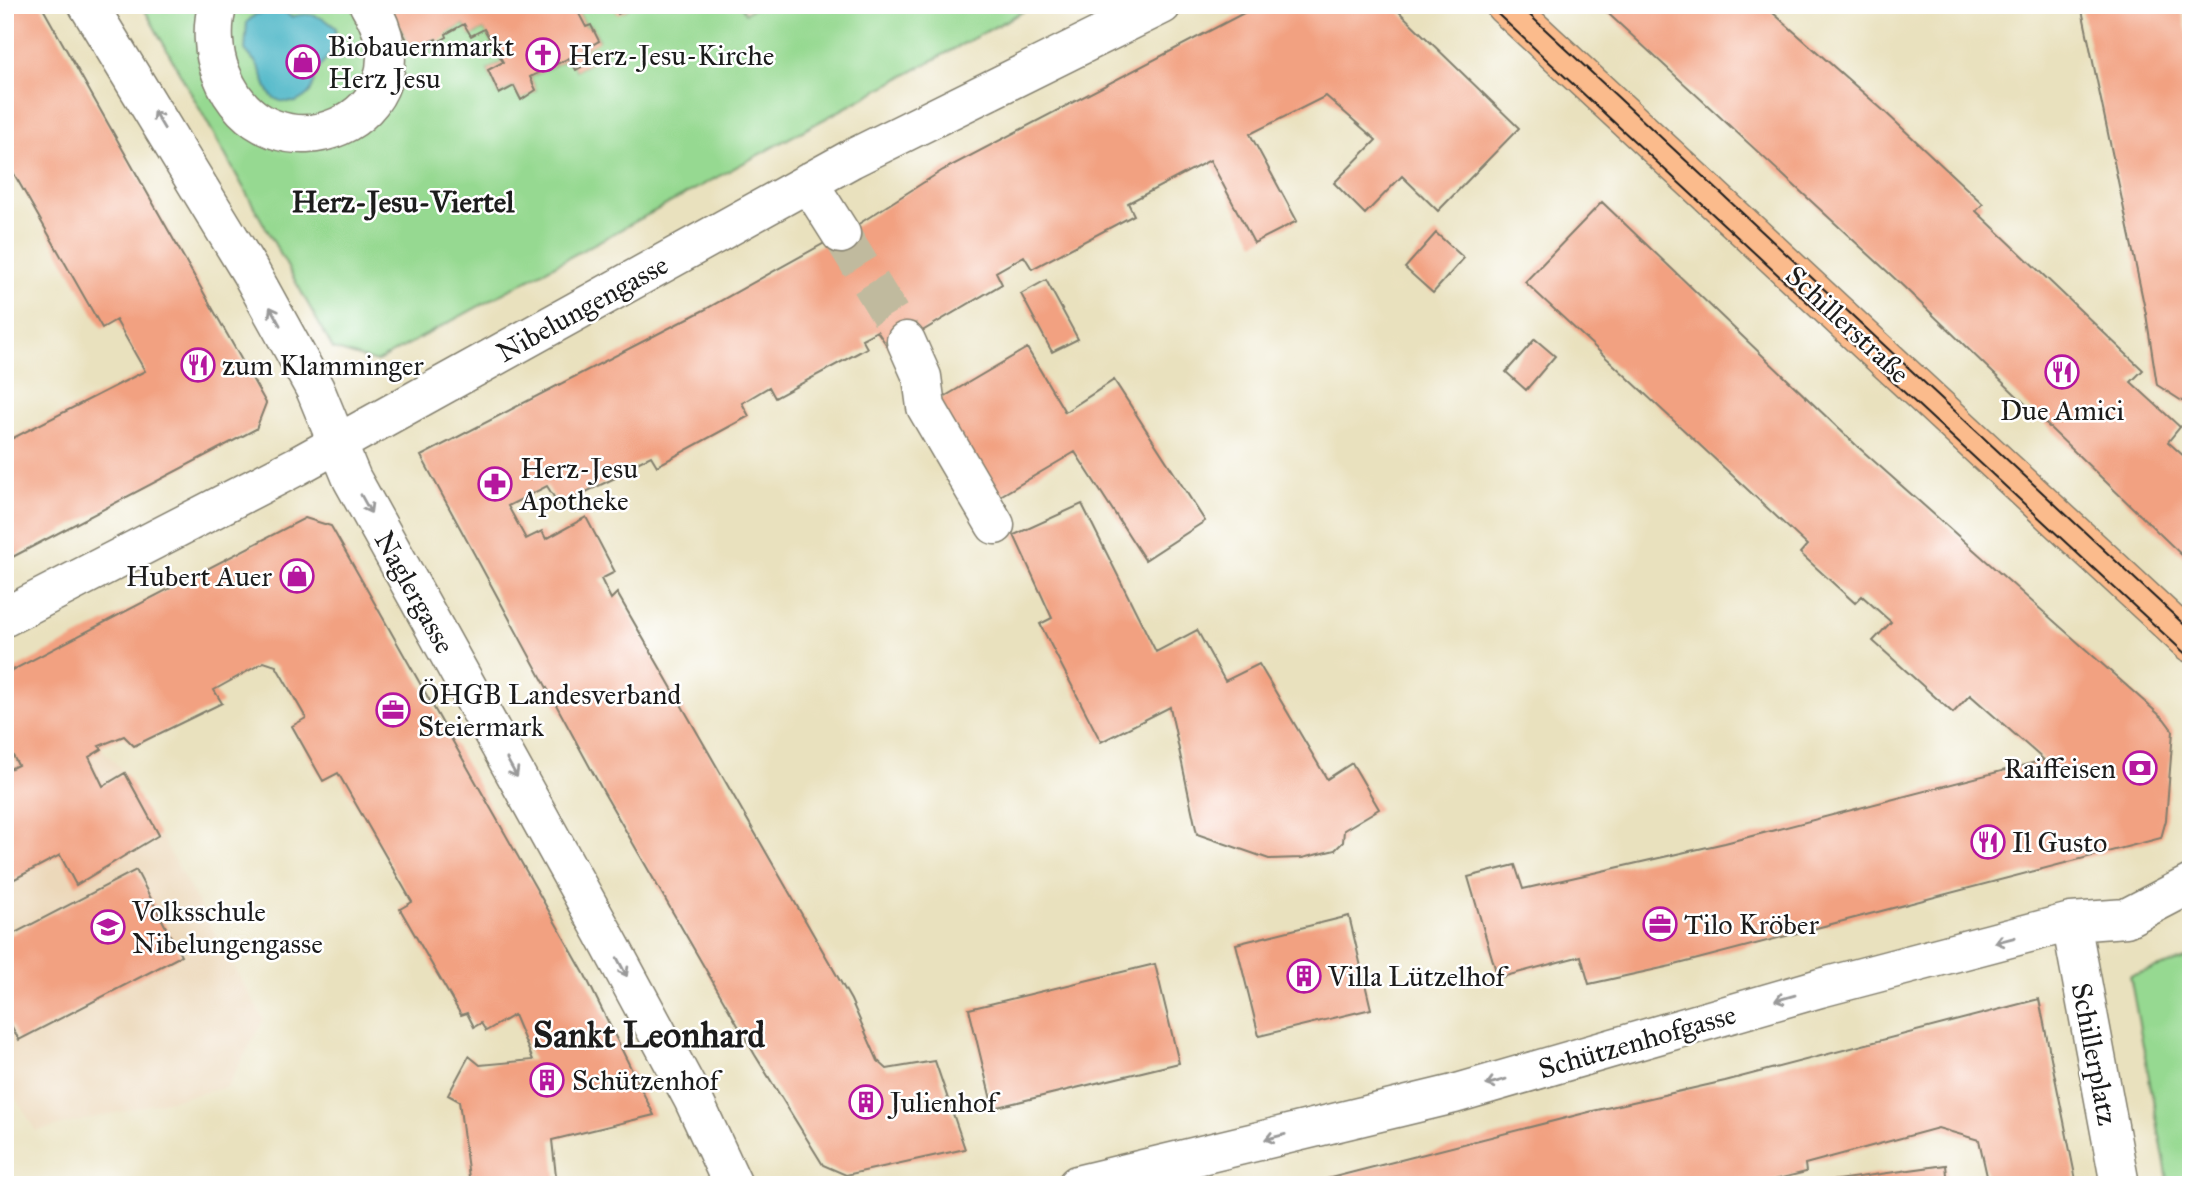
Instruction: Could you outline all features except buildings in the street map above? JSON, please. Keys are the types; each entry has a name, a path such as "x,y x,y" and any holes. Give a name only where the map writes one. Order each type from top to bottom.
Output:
{"main road":[{"name":"Schillerstraße","path":"1505,5 2191,643"}],"street":[{"name":"Naglergasse","path":"88,5 251,273 314,389 352,479 686,1087 733,1185"},
{"name":"Nibelungengasse","path":"5,617 337,443 808,182 1162,5"},
{"path":"214,6 214,35 222,94 256,118 284,144 328,133 363,111 384,103 388,64 384,31 371,6"},
{"path":"808,182 841,234"},
{"path":"906,341 922,377 926,407 995,525"},
{"name":"Schützenhofgasse","path":"1077,1185 1454,1094 1820,988 2071,922 2126,918 2191,884"},
{"name":"Schillerplatz","path":"2071,922 2120,1185"}],"shaded area":[{"name":"Volksschule Nibelungengasse","path":"5,674 99,746 125,773 264,1020 227,1087 36,1131 5,1080"}],"green space":[{"path":"142,5 389,5 411,48 409,52 436,39 438,42 464,24 471,36 484,29 503,62 488,70 499,94 514,86 521,99 536,90 530,77 569,58 576,70 591,62 585,49 599,40 591,25 586,27 578,12 590,5 613,5 618,13 628,9 626,5 741,5 745,13 759,5 1035,5 376,362 333,349"},
{"path":"2191,957 2191,1185 2169,1185 2130,976"}],"water":[{"path":"285,12 291,17 303,14 315,16 336,28 332,49 317,72 312,89 296,102 277,100 271,95 256,63 245,50 247,22 256,14"}],"tunnel":[{"path":"841,234 906,341"}],"tram line":[{"path":"1488,5 2191,659"},
{"path":"1519,5 2191,631"}],"place":[{"name":"Herz-Jesu-Kirche","path":"543,55"},
{"name":"Biobauernmarkt Herz Jesu","path":"303,62"},
{"name":"zum Klamminger","path":"198,365"},
{"name":"Due Amici","path":"2062,372"},
{"name":"Herz-Jesu Apotheke","path":"495,484"},
{"name":"Hubert Auer","path":"297,576"},
{"name":"ÖHGB Landesverband Steiermark","path":"393,710"},
{"name":"Raiffeisen","path":"2140,768"},
{"name":"Il Gusto","path":"1988,842"},
{"name":"Tilo Kröber","path":"1660,924"},
{"name":"Volksschule Nibelungengasse","path":"108,927"},
{"name":"Villa Lützelhof","path":"1304,976"},
{"name":"Schützenhof","path":"547,1080"},
{"name":"Julienhof","path":"866,1102"}],"district":[{"name":"Herz-Jesu-Viertel","path":"403,202"},
{"name":"Sankt Leonhard","path":"649,1035"}]}
